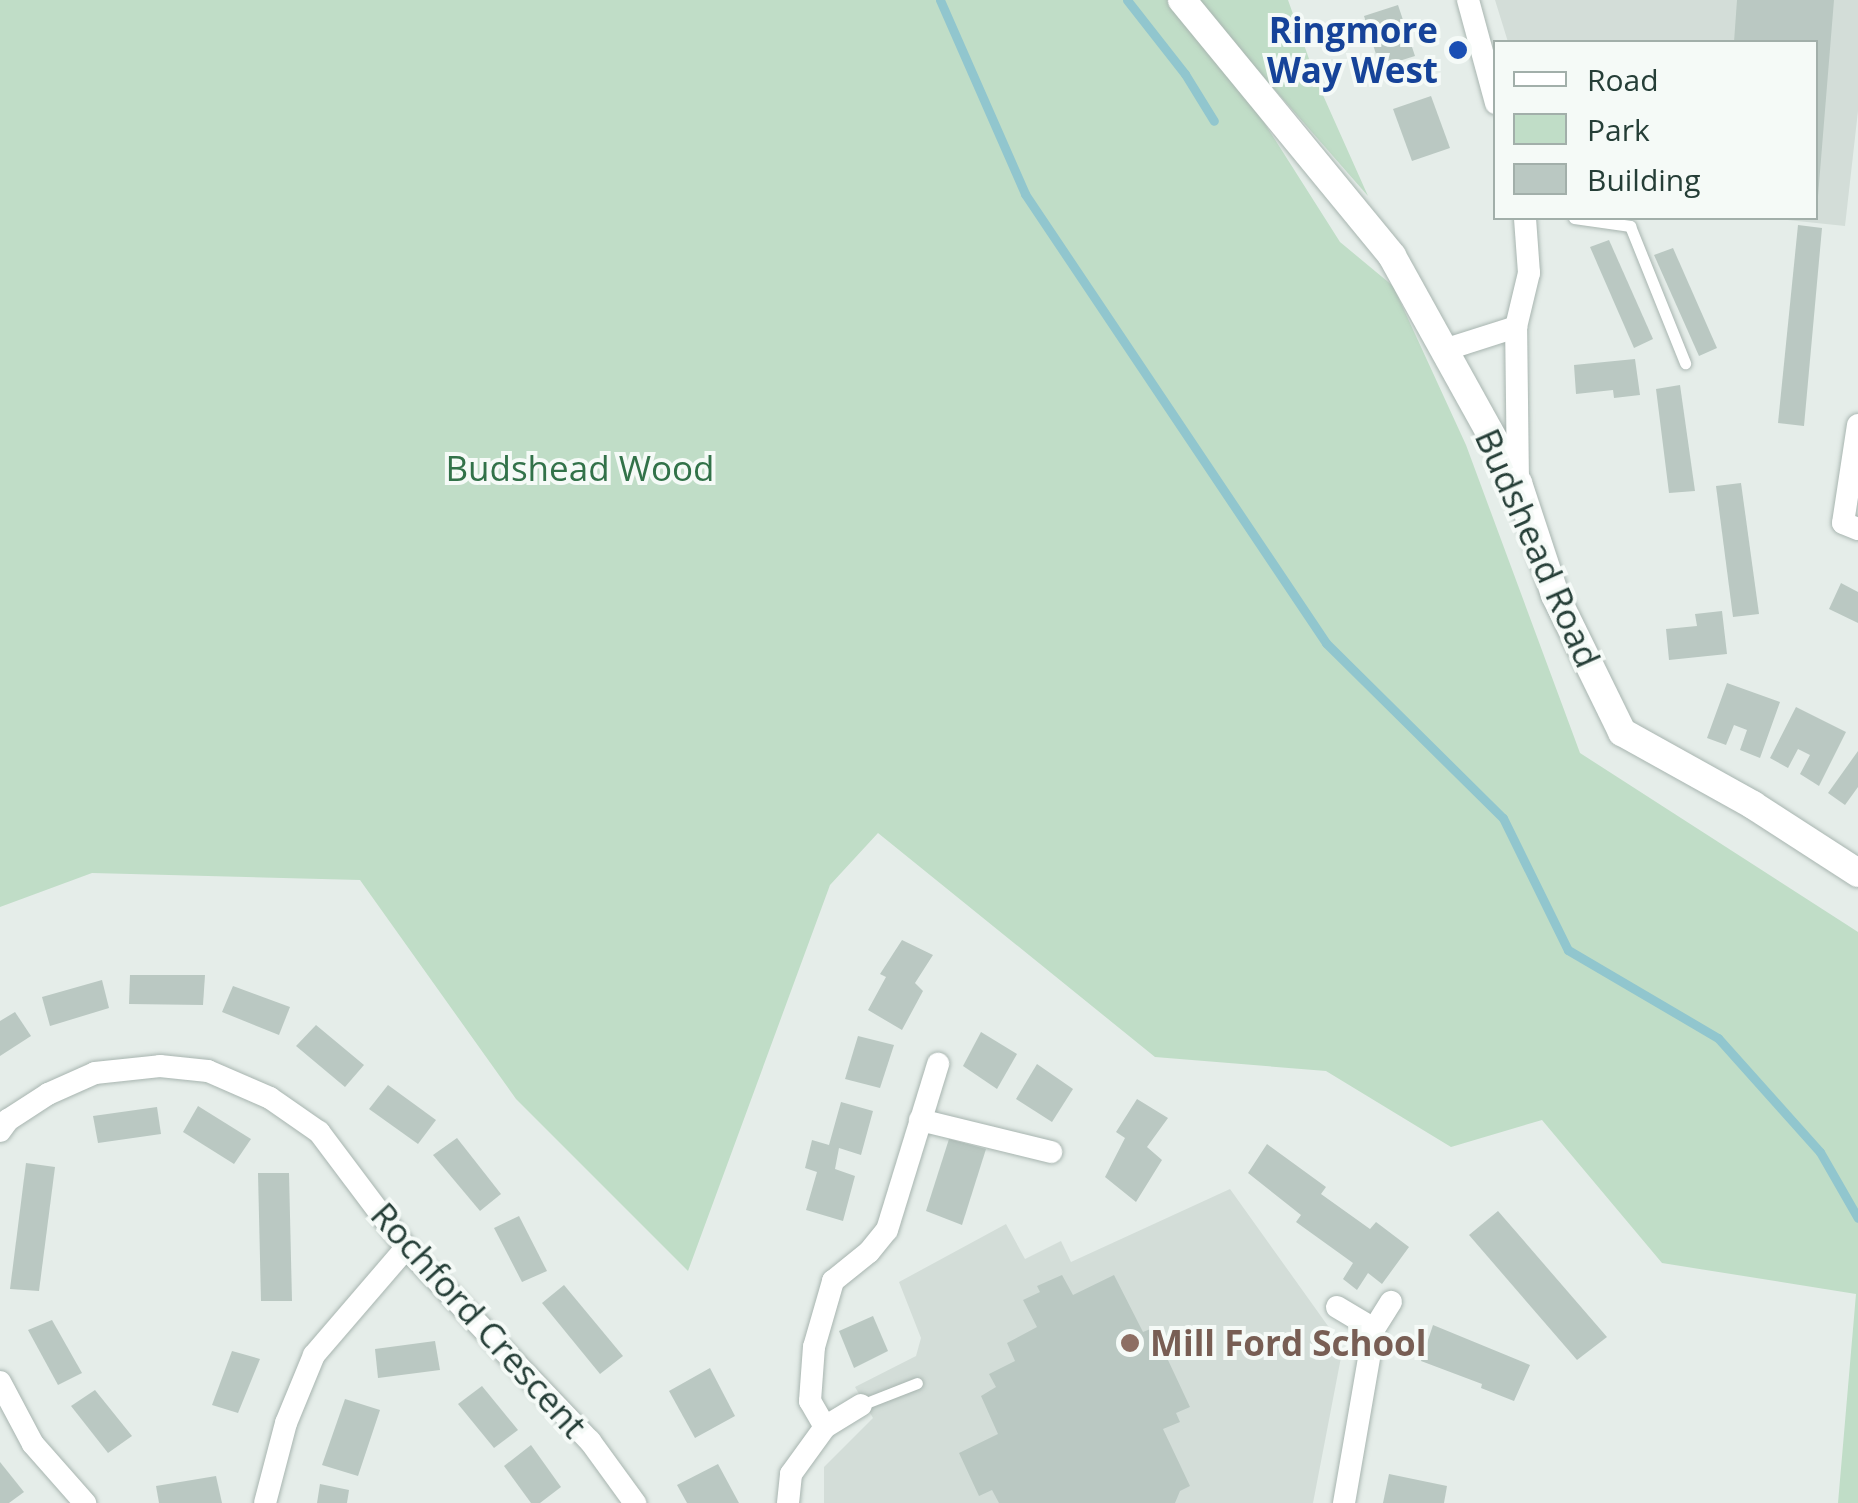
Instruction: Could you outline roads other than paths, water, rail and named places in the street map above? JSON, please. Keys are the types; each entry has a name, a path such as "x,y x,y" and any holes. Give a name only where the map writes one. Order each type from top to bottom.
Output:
{"street":[{"name":"Budshead Road","path":"1182,0 1392,256 1518,483 1555,595 1622,732 1752,805 1858,873"},
{"path":"1468,0 1493,92"},
{"path":"1518,483 1516,327 1529,273 1525,220"},
{"path":"1444,350 1516,327"},
{"path":"1858,425 1843,523 1858,529"},
{"path":"825,1427 810,1401 814,1347 833,1281 887,1230 938,1064"},
{"name":"Rochford Crescent","path":"0,1131 8,1120 48,1094 95,1073 160,1066 208,1071 270,1098 319,1132 406,1248 590,1441 635,1503"},
{"path":"920,1120 1051,1152"},
{"path":"265,1503 286,1423 314,1355 406,1248"},
{"path":"1344,1503 1374,1330 1391,1302"},
{"path":"1337,1307 1374,1330"},
{"path":"0,1382 33,1444 85,1503"},
{"path":"788,1503 791,1474 825,1427 861,1405"}],"lane":[{"path":"1588,220 1630,226 1685,363"},
{"path":"861,1405 916,1383"}],"waterway":[{"path":"940,0 1025,194 1326,643 1503,818 1568,950 1718,1038 1820,1152 1858,1218"},
{"path":"1127,0 1185,74 1214,121"}],"place":[{"name":"Ringmore Way West","path":"1458,50"},
{"name":"Mill Ford School","path":"1130,1343"}],"park label":[{"name":"Budshead Wood","path":"580,468"}]}
